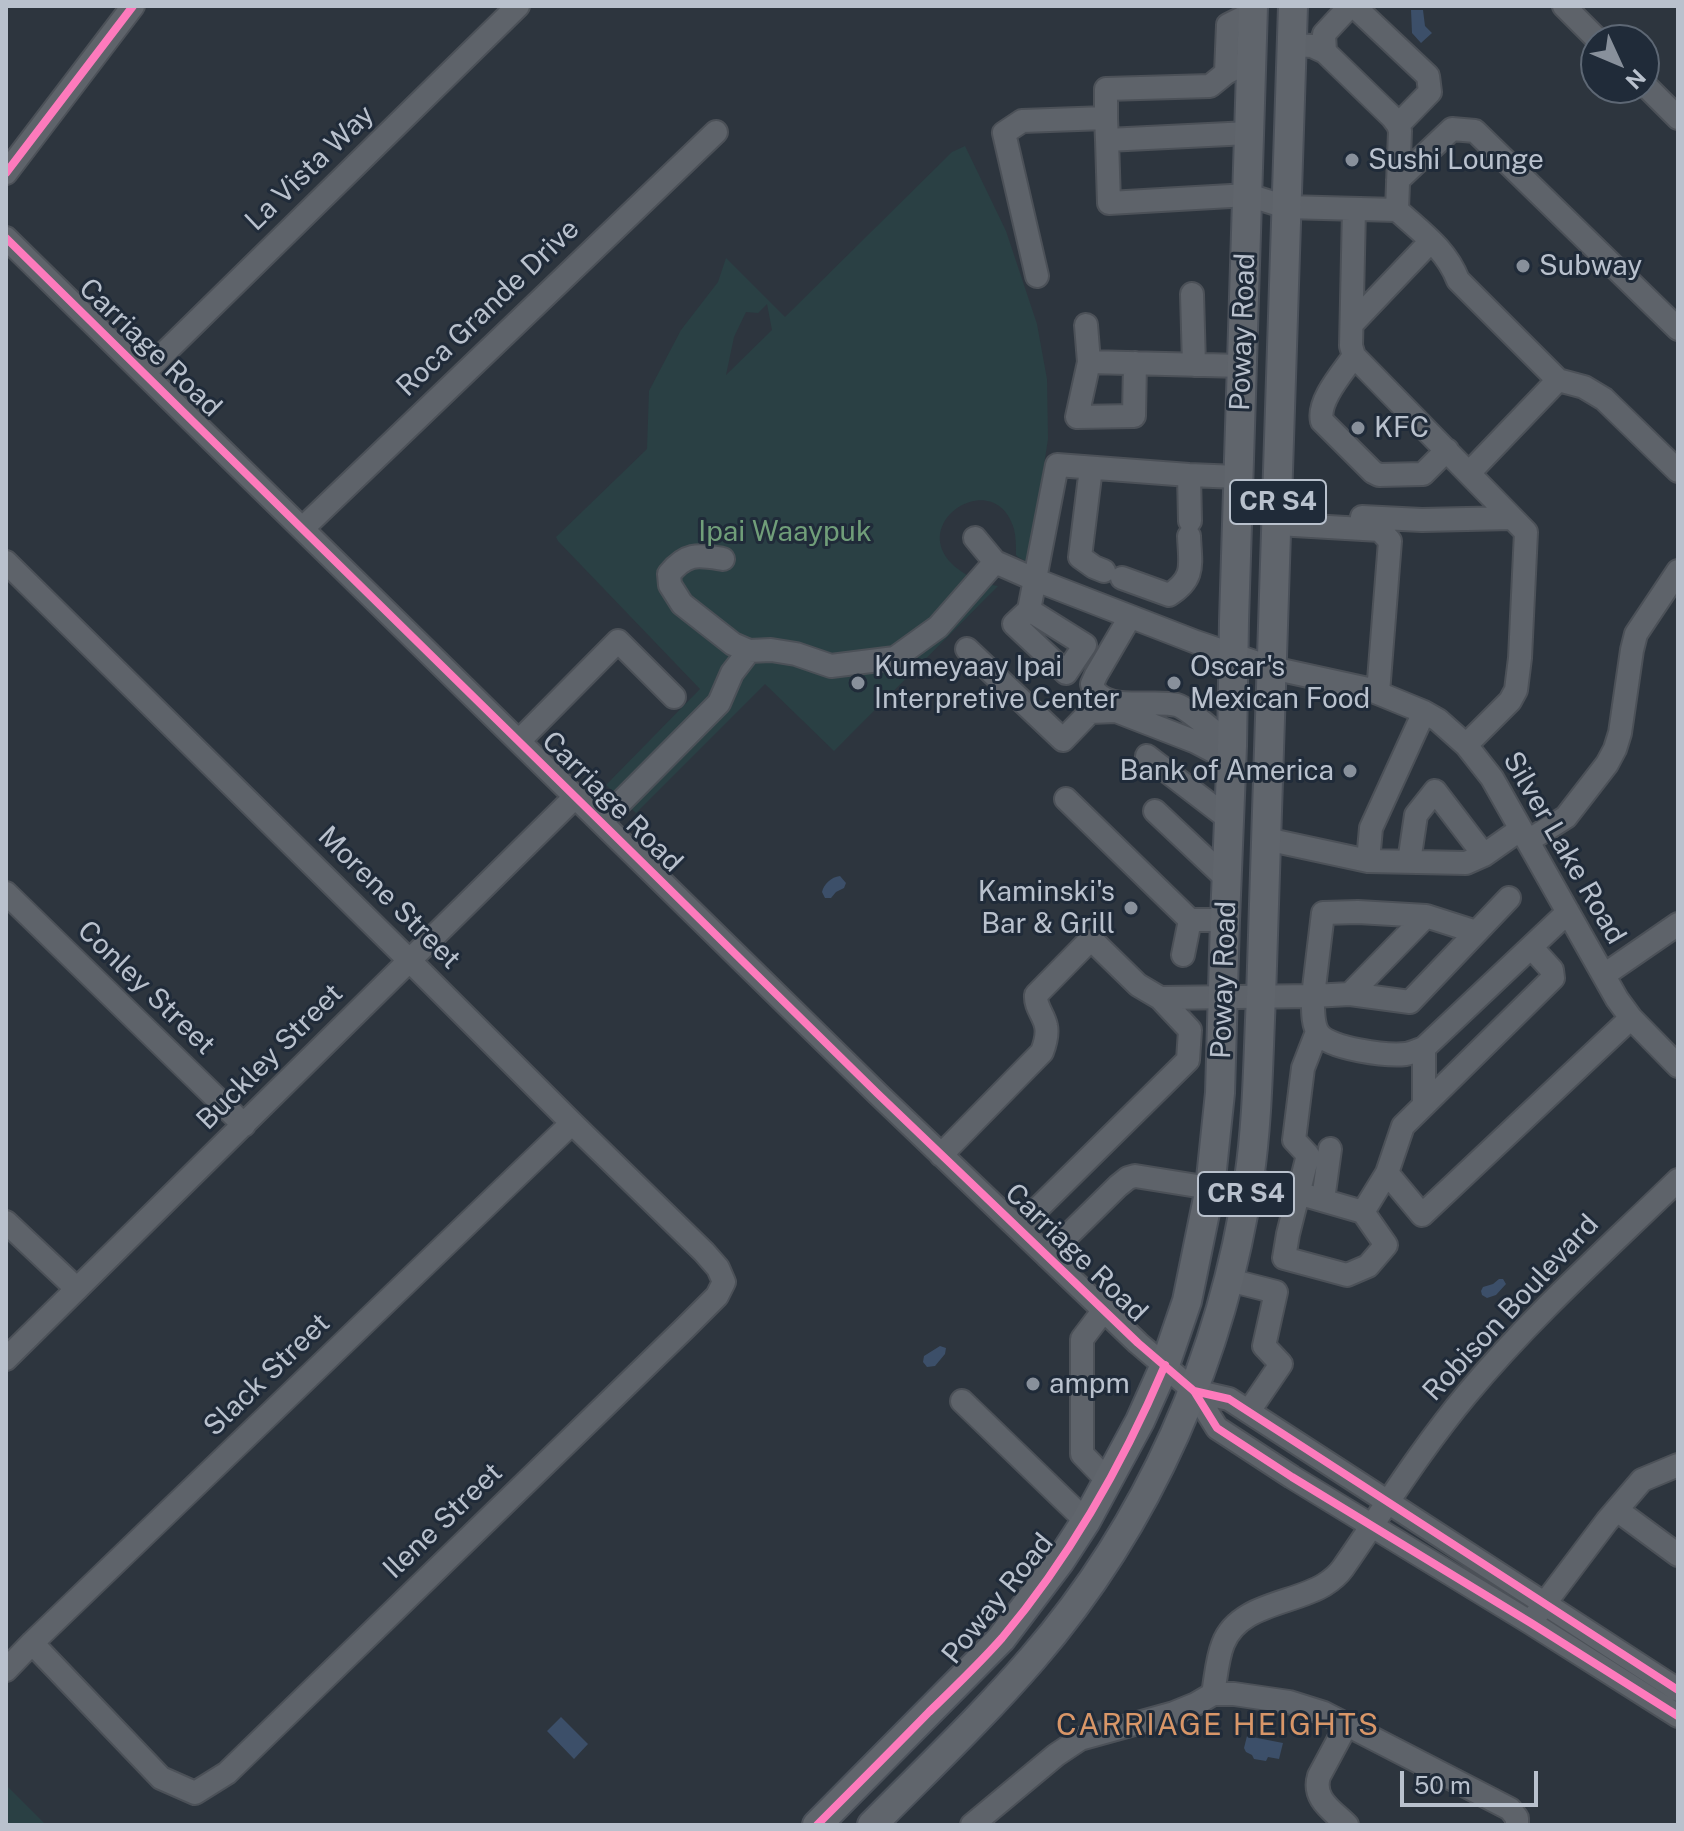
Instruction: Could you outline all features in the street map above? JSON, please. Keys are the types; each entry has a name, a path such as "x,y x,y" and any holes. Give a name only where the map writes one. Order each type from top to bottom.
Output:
{"main road":[{"name":"Poway Road","path":"872,1825 1033,1658 1119,1543 1173,1441 1194,1391 1229,1280 1249,1179 1255,1117 1293,6"},
{"name":"Poway Road","path":"817,1825 1001,1639 1060,1561 1109,1482 1140,1421 1165,1365 1187,1301 1210,1188 1218,1127 1223,1043 1252,10"}],"street":[{"path":"6,173 133,6"},
{"name":"La Vista Way","path":"144,373 518,6"},
{"path":"1325,52 1324,34 1352,6 1428,76 1430,92 1398,125"},
{"path":"1564,6 1582,24"},
{"path":"1226,73 1228,25 1252,10"},
{"path":"1291,45 1312,46 1325,52 1398,125 1397,210"},
{"path":"1251,60 1226,73 1210,86 1106,89 1109,203 1248,195 1286,207 1397,210 1442,250 1458,280 1558,380 1584,387 1604,399 1678,471"},
{"path":"1660,100 1678,118"},
{"path":"1037,276 1004,133 1022,121 1106,129 1249,133"},
{"path":"1398,180 1452,129 1475,131 1678,329"},
{"name":"Roca Grande Drive","path":"303,528 716,132"},
{"path":"1354,209 1351,346 1354,356 1526,532 1516,690 1510,701 1466,745"},
{"name":"Carriage Road","path":"6,238 941,1155 1194,1391 1217,1428 1678,1716"},
{"path":"1352,324 1431,241"},
{"path":"1192,294 1194,365"},
{"path":"1086,325 1089,362 1077,417 1134,416 1135,363"},
{"path":"1354,356 1322,404 1322,421 1379,475 1423,474 1447,450"},
{"path":"1089,362 1242,366"},
{"path":"1469,473 1558,380"},
{"path":"1029,610 1057,465 1238,477"},
{"path":"1091,468 1080,557 1094,567 1169,595 1184,586 1190,571 1189,475"},
{"path":"1277,518 1512,518"},
{"path":"1277,518 1380,530 1390,541 1378,693"},
{"path":"723,559 696,555 679,561 669,574 670,585 682,604 733,644 749,651 796,654 831,666 895,658 938,627 995,562 975,538"},
{"name":"Morene Street","path":"6,562 704,1252 718,1268 724,1282"},
{"name":"Silver Lake Road","path":"995,562 1130,617 1272,668 1378,693 1438,720 1466,745 1492,778 1617,999 1631,1018 1678,1066"},
{"path":"1266,839 1368,861 1466,863 1566,817 1615,749 1636,634 1678,571"},
{"path":"1130,617 1096,675 1092,684 1095,691 1101,698 1113,702 1181,706 1232,754"},
{"path":"519,741 618,641 674,697"},
{"path":"967,649 1063,740 1090,712 1116,711 1232,754"},
{"path":"601,822 719,703 732,673 749,651"},
{"path":"1368,861 1371,828 1424,712"},
{"path":"1147,756 1229,819"},
{"path":"1409,862 1416,815 1435,791 1484,855"},
{"name":"Buckley Street","path":"6,1359 575,797"},
{"path":"1066,799 1190,920 1225,920"},
{"path":"1155,811 1227,879"},
{"name":"Conley Street","path":"6,893 244,1125"},
{"path":"1160,998 1350,994 1410,1002 1509,898"},
{"path":"1317,1032 1328,1042 1376,1053 1406,1054 1424,1048 1568,912"},
{"path":"1249,1179 1298,1193 1323,1200 1363,1212 1386,1245 1368,1266 1347,1275 1284,1258 1288,1234 1298,1193 1308,1155 1294,1140 1303,1068 1317,1032 1313,996 1323,913 1426,916 1476,932"},
{"path":"1350,994 1426,916"},
{"path":"1183,955 1190,920"},
{"path":"1604,975 1678,924"},
{"path":"941,1155 1042,1052 1047,1031 1035,1001 1036,995 1087,943 1095,943 1138,985 1160,998 1190,1030 1189,1056 1185,1063 1018,1228"},
{"path":"1363,1212 1387,1173 1403,1126 1553,978 1552,970 1531,947"},
{"path":"1387,1173 1422,1215 1631,1018"},
{"path":"1190,1042 1223,1043"},
{"path":"1424,1048 1424,1105"},
{"name":"Slack Street","path":"6,1670 572,1123"},
{"path":"1323,1200 1330,1149"},
{"path":"1047,1256 1128,1178 1135,1176 1210,1188"},
{"name":"Robison Boulevard","path":"1213,1694 1222,1645 1228,1633 1256,1611 1327,1584 1343,1568 1448,1417 1512,1342 1678,1180"},
{"path":"6,1222 77,1289"},
{"path":"1229,1280 1276,1292 1264,1346 1281,1364 1249,1411"},
{"name":"Ilene Street","path":"32,1643 161,1778 195,1793 227,1773 685,1328 717,1296 724,1282"},
{"path":"1104,1310 1082,1339 1082,1454 1109,1482"},
{"name":"Carriage Road","path":"1194,1391 1229,1399 1249,1411 1678,1690"},
{"path":"962,1401 1086,1521"},
{"path":"1531,1623 1642,1480 1678,1465"},
{"path":"1617,1510 1678,1555"},
{"path":"972,1825 1056,1755 1080,1739 1174,1713 1213,1694 1289,1702 1324,1713 1510,1809 1517,1818 1517,1825"},
{"path":"1347,1724 1316,1784 1319,1797 1347,1825"}],"green space":[{"name":"Ipai Waaypuk","path":"965,146 1006,231 1037,324 1047,379 1048,439 1029,563 1016,555 1014,529 1004,510 989,501 973,501 958,508 946,520 940,535 943,552 967,575 998,586 834,751 765,684 636,813 606,785 700,689 556,537 647,449 649,391 681,330 718,282 726,258 785,317 952,152","holes":["767,304 772,330 726,375 734,337 746,312 758,313"]},
{"path":"6,1785 46,1825 6,1825"}],"water":[{"path":"1411,10 1423,10 1425,26 1432,33 1421,43 1412,33"},
{"path":"840,876 846,883 844,888 831,898 825,898 822,892 824,886"},
{"path":"1499,1279 1506,1284 1496,1295 1487,1298 1482,1295 1483,1287"},
{"path":"940,1346 946,1348 945,1354 935,1366 927,1367 923,1362 924,1356"},
{"path":"561,1717 588,1744 574,1759 547,1731"},
{"path":"1247,1736 1283,1743 1279,1759 1254,1759 1244,1748"}],"cycle path":[{"path":"6,173 133,6"},
{"path":"6,238 878,1094 1138,1343 1194,1391 1217,1428 1678,1716"},
{"path":"817,1825 984,1657 1027,1607 1094,1508 1132,1438 1165,1365"},
{"path":"1194,1391 1229,1399 1678,1690"}],"place":[{"name":"Sushi Lounge","path":"1352,160"},
{"name":"Subway","path":"1523,266"},
{"name":"KFC","path":"1358,428"},
{"name":"Kumeyaay Ipai Interpretive Center","path":"858,683"},
{"name":"Oscar's Mexican Food","path":"1174,683"},
{"name":"Bank of America","path":"1350,771"},
{"name":"Kaminski's Bar & Grill","path":"1131,908"},
{"name":"ampm","path":"1033,1384"}],"district":[{"name":"CARRIAGE HEIGHTS","path":"1218,1726"}]}
